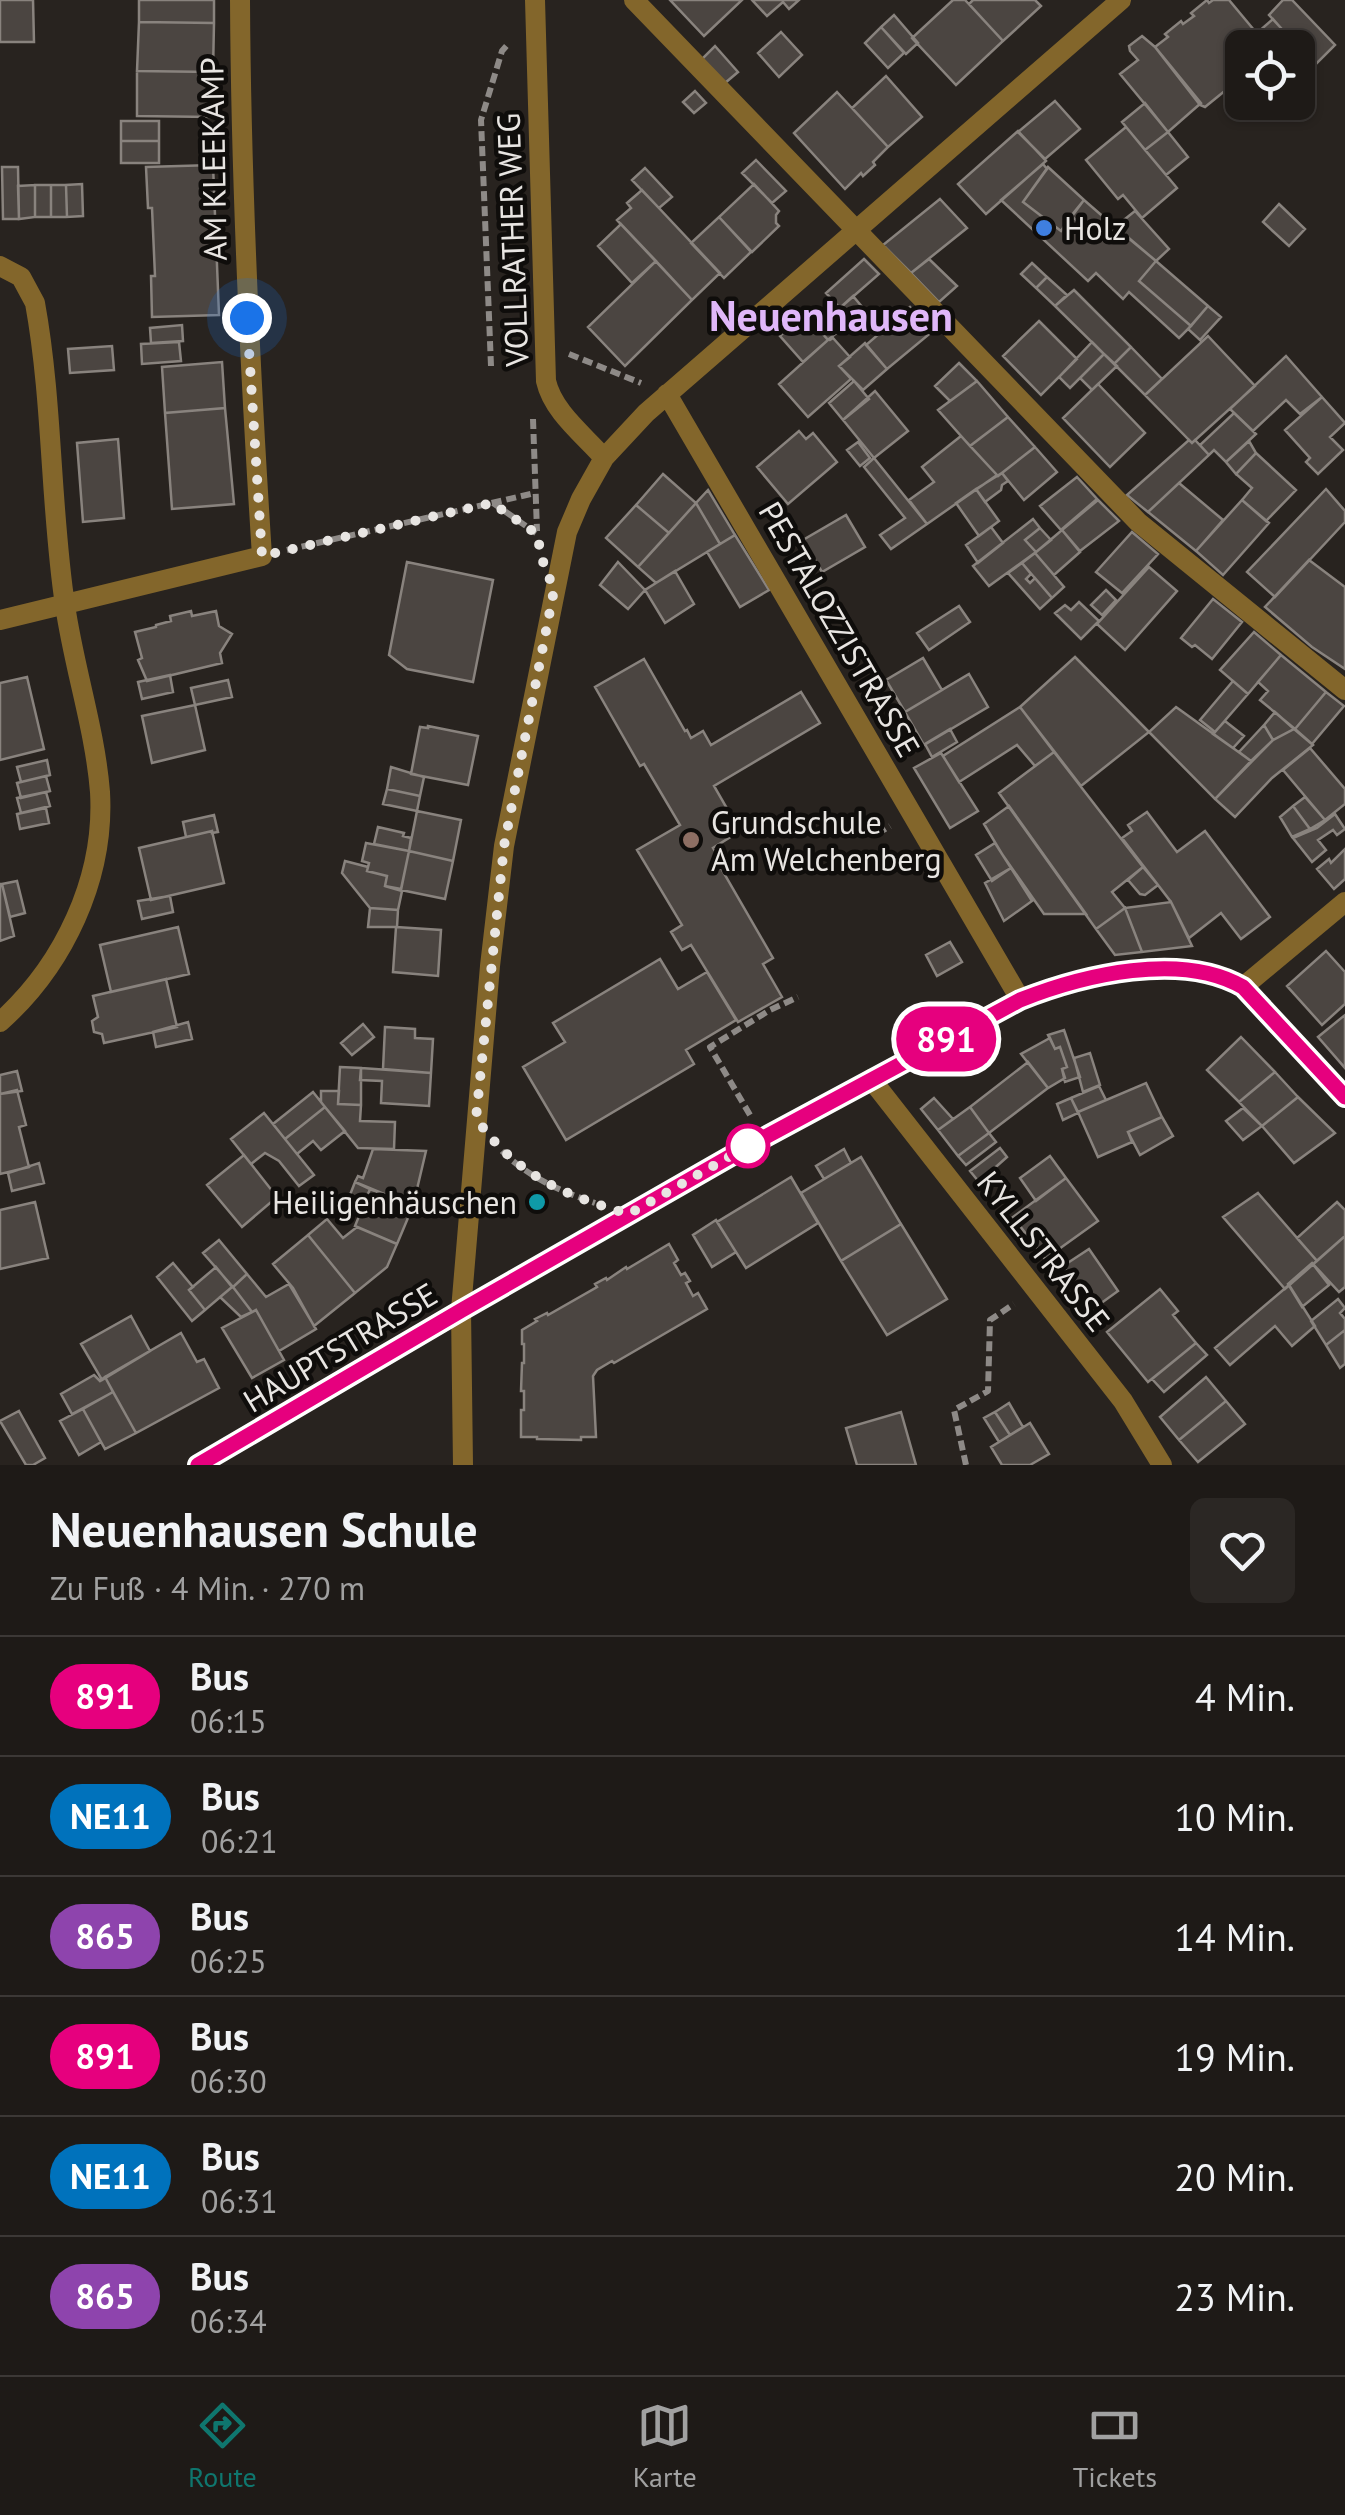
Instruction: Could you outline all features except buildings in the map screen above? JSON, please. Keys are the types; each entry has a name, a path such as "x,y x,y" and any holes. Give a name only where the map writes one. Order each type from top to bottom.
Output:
{"street":[{"name":"AM KLEEKAMP","path":"240,0 247,318 262,556"},
{"path":"634,0 1138,522 1345,690"},
{"path":"463,1465 462,1310 499,886 564,544 580,500 604,458 667,394 1121,0"},
{"name":"VOLLRATHER WEG","path":"535,6 545,376 559,408 604,458"},
{"path":"0,266 21,277 35,303 65,605 100,792 97,849 86,895 42,976 0,1022"},
{"name":"PESTALOZZISTRASSE","path":"667,394 1020,1000"},
{"path":"0,620 262,556"},
{"path":"1243,987 1345,902"},
{"name":"HAUPTSTRASSE","path":"198,1465 629,1214 1020,1000 1090,978 1141,971 1194,970 1229,979 1243,987 1345,1096"},
{"name":"KYLLSTRASSE","path":"871,1079 1122,1401 1162,1465"}],"path":[{"path":"491,366 482,120 502,51 535,6"},
{"path":"544,344 667,394"},
{"path":"492,503 537,536 532,402 545,376"},
{"path":"262,556 535,493"},
{"path":"764,1138 710,1046 798,997"},
{"path":"476,1118 506,1154 535,1177 629,1214"},
{"path":"966,1465 954,1410 988,1392 990,1320 1035,1290"}],"bus line":[{"name":"891","path":"198,1465 745,1148 1044,990 1141,971 1194,970 1229,979 1243,987 1345,1097"}],"place":[{"name":"Holz","path":"1044,228"},
{"name":"Grundschule Am Welchenberg","path":"691,840"},
{"name":"Heiligenhäuschen","path":"537,1202"}],"district":[{"name":"Neuenhausen","path":"831,315"}],"route":[{"path":"247,318 262,556 492,503 537,534 554,590 504,846 476,1118 506,1154 535,1177 629,1214 748,1146"}]}
